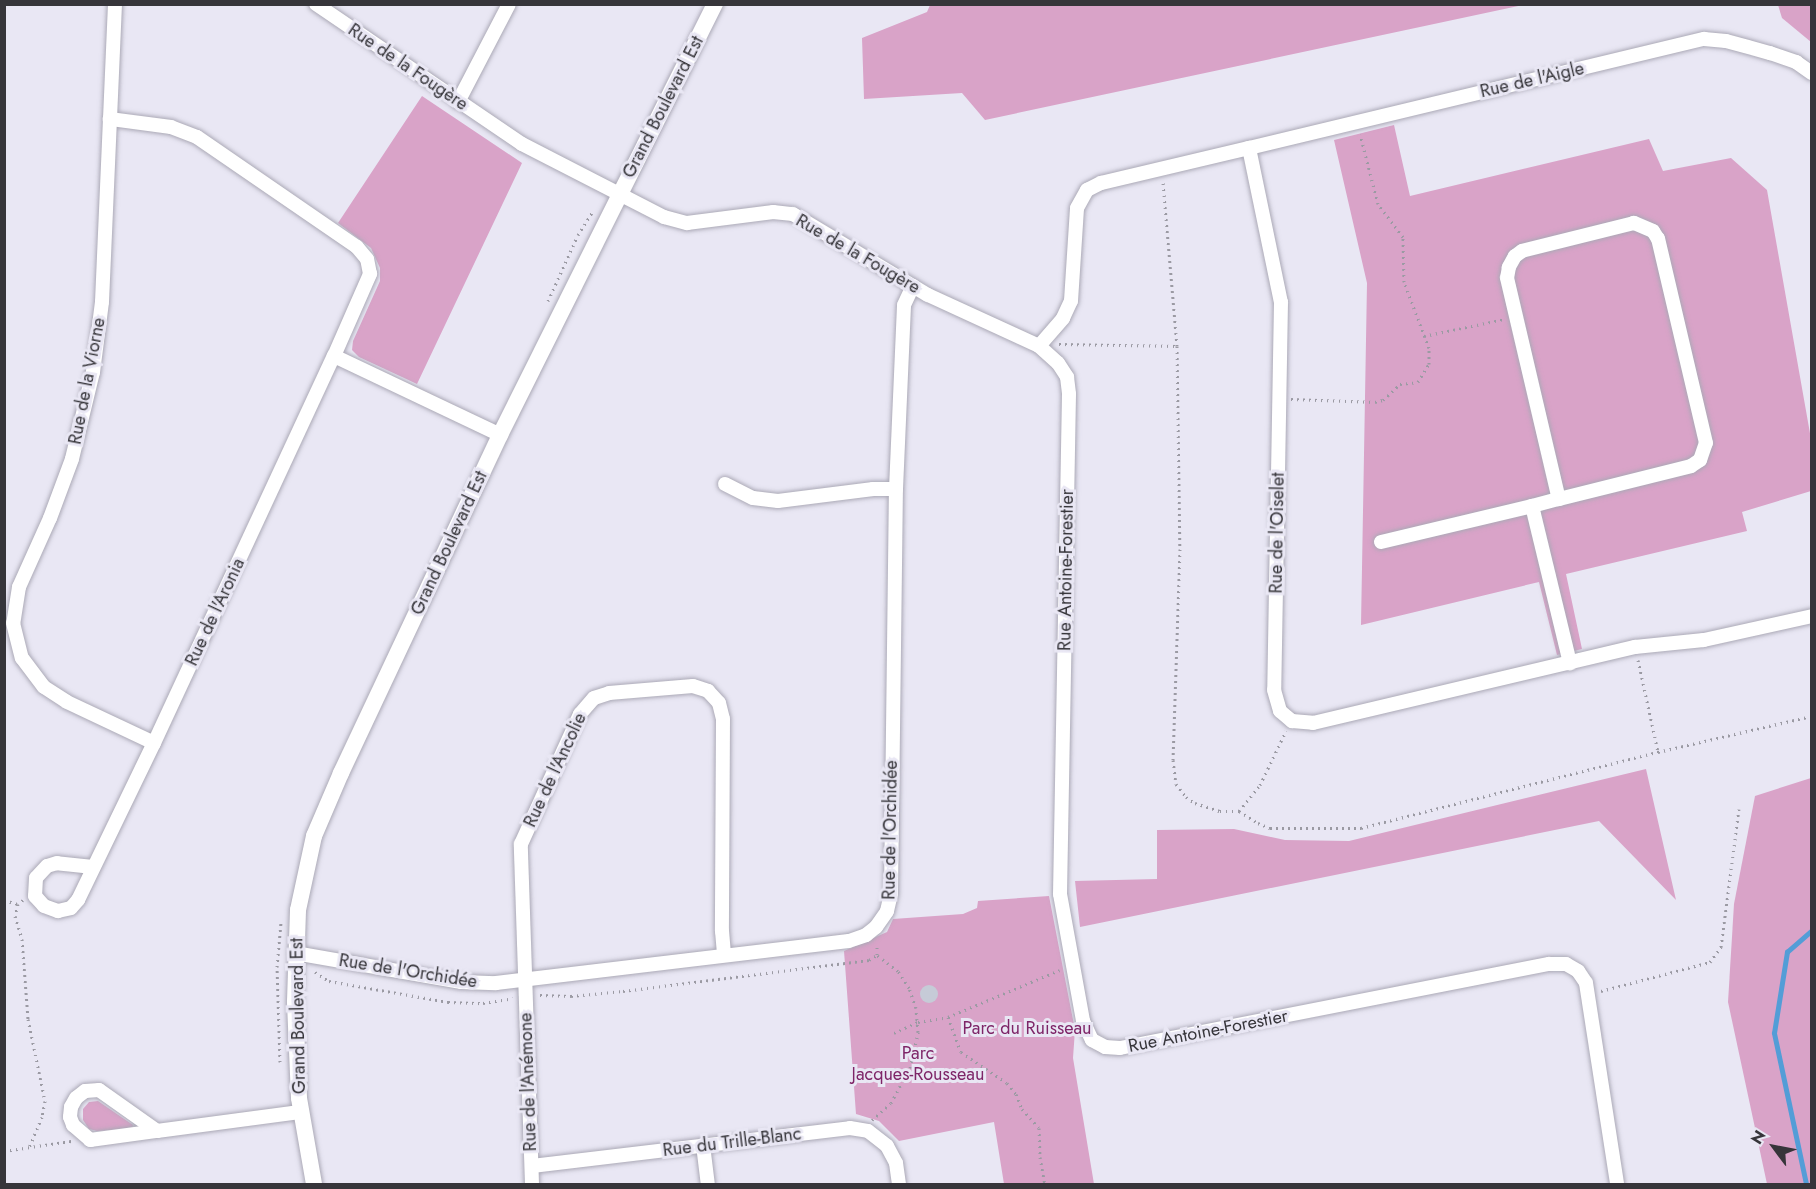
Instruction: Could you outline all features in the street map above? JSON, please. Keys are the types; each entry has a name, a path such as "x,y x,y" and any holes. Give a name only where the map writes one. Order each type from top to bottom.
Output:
{"street":[{"name":"Rue de la Viorne","path":"115,4 102,302 93,372 72,459 50,518 19,587 14,623 22,658 44,687 67,702 154,743"},
{"name":"Rue de la Fougère","path":"316,4 534,152 670,220 681,223 772,212 793,214 913,286 1039,346 1062,367 1069,387"},
{"path":"458,102 509,4"},
{"name":"Grand Boulevard Est","path":"314,1185 300,1112 295,953 304,874 322,814 500,435 714,4"},
{"name":"Rue de l'Aigle","path":"1249,148 1704,39 1726,41 1770,53 1796,62 1812,73"},
{"name":"Rue de l'Aronia","path":"35,896 40,903 52,910 71,908 78,900 154,743 369,279 369,264 361,251 191,134 171,127 110,119"},
{"path":"1039,346 1063,318 1071,301 1077,208 1084,194 1101,183 1249,148"},
{"name":"Rue de l'Oiselet","path":"1249,148 1280,292 1274,690 1280,711 1293,721"},
{"path":"1381,542 1532,506 1691,466 1700,460 1705,453 1706,442 1658,239 1653,231 1634,223 1522,250 1515,256 1507,278 1559,499"},
{"name":"Rue de l'Orchidée","path":"295,953 461,982 484,983 525,980 855,939 876,927 887,911 891,893 896,489 904,305 913,286"},
{"path":"334,356 500,435"},
{"name":"Rue Antoine-Forestier","path":"1069,387 1060,894 1087,1032 1096,1043 1115,1048 1556,963 1570,966 1584,979 1588,994 1617,1185"},
{"path":"725,484 753,498 778,501 873,489 896,489"},
{"path":"1532,506 1570,663"},
{"path":"1293,721 1313,723 1635,647 1704,640 1812,616"},
{"name":"Rue de l'Ancolie","path":"525,980 520,854 523,838 584,708 594,698 609,693 693,686 708,691 720,703 723,719 722,931 724,955"},
{"path":"35,896 36,878 47,866 57,863 93,867"},
{"name":"Rue de l'Anémone","path":"525,980 532,1185"},
{"path":"157,1131 99,1090 85,1091 71,1107 70,1117 73,1125 90,1140 300,1112"},
{"name":"Rue du Trille-Blanc","path":"532,1166 843,1128 862,1130 878,1138 891,1151 899,1185"},
{"path":"703,1146 708,1185"}],"path":[{"path":"1280,399 1375,402 1383,400 1400,384 1418,382 1422,379 1430,355 1404,282 1404,237 1378,204 1357,122"},
{"path":"1161,169 1177,345 1180,549 1174,774 1180,791 1195,802 1220,811 1239,811 1270,828 1361,828 1658,752 1812,716"},
{"path":"1424,336 1516,317"},
{"path":"1039,346 1063,344 1177,345"},
{"path":"1635,647 1658,752"},
{"path":"1239,811 1260,785 1293,721"},
{"path":"1588,994 1710,962 1720,947 1739,809"},
{"path":"4,900 18,904 35,896"},
{"path":"18,904 15,916 22,939 28,1019 44,1092 42,1117 29,1148"},
{"path":"872,1121 891,1103 910,1068 915,1052 918,1022 914,1001 906,982 893,967 877,956 875,940"},
{"path":"540,995 571,996 623,991 862,961 877,956"},
{"path":"894,1034 918,1022 948,1017 1073,965"},
{"name":"Rue de l'Orchidée","path":"317,972 329,981 448,1002 483,1003 509,998"},
{"path":"948,1017 961,1052 1007,1083 1016,1094 1022,1109 1039,1128 1040,1157 1045,1185"},
{"path":"4,1151 76,1141"}],"green space":[{"path":"930,4 1523,5 985,120 962,93 864,99 862,38 927,12"},
{"path":"1778,5 1811,5 1811,42 1782,18"},
{"path":"422,96 522,163 417,384 359,357 352,350 353,341 380,281 380,268 371,248 338,223"},
{"path":"1394,125 1410,196 1649,139 1663,171 1731,158 1767,190 1811,439 1811,491 1742,512 1747,531 1566,574 1582,649 1557,655 1539,582 1361,625 1367,283 1334,140"},
{"path":"1646,769 1676,900 1599,821 1080,927 1075,881 1157,879 1157,830 1234,829 1285,840 1349,841"},
{"path":"1811,778 1811,1184 1767,1184 1728,1002 1734,904 1755,796"},
{"path":"1049,896 1075,1030 1073,1058 1094,1184 1004,1184 994,1122 899,1141 879,1121 856,1114 844,951 887,932 893,919 963,914 977,908 978,901"},
{"path":"98,1101 133,1125 132,1129 97,1131 89,1129 83,1120 83,1109 89,1102"}],"building":[{"path":"929,985 935,988 938,994 935,1000 929,1003 923,1000 920,994 923,988"}],"waterway":[{"path":"1806,1184 1774,1033 1787,952 1812,930"}],"park label":[{"name":"Parc du Ruisseau","path":"1027,1028"},
{"name":"Parc Jacques-Rousseau","path":"918,1064"}]}
